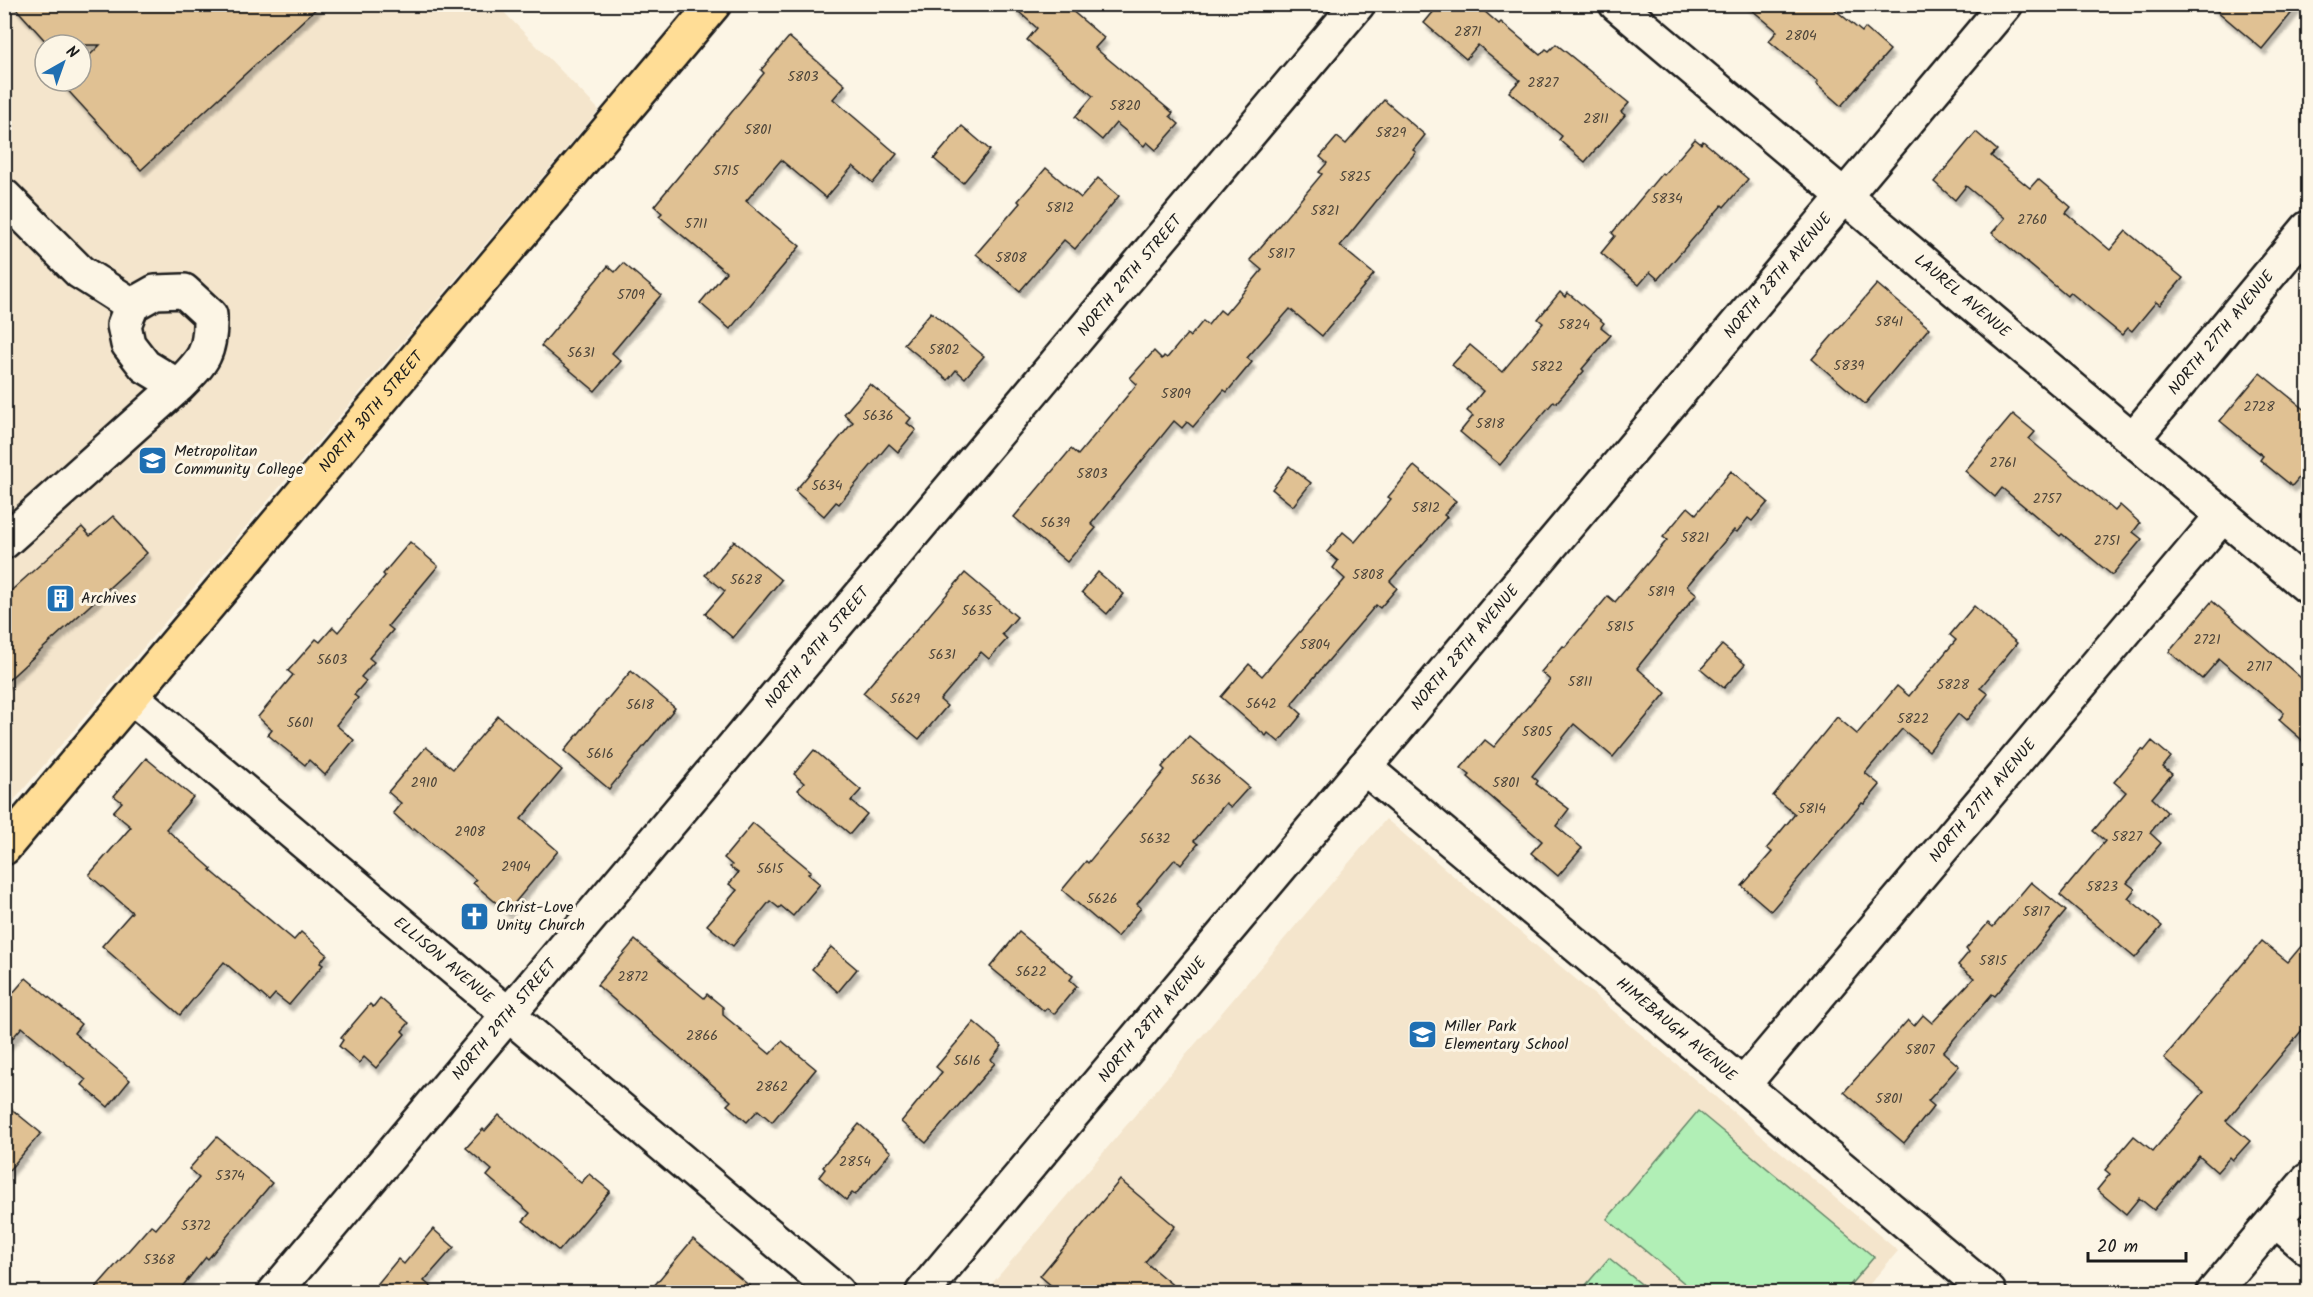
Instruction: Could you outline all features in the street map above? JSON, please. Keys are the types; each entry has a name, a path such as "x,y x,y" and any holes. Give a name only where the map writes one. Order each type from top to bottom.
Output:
{"highway":[{"name":"NORTH 30TH STREET","path":"4,848 714,4"}],"street":[{"name":"NORTH 29TH STREET","path":"275,1293 1358,4"},
{"name":"LAUREL AVENUE","path":"1616,4 2308,587"},
{"name":"NORTH 28TH AVENUE","path":"923,1293 2006,4"},
{"path":"4,196 80,272 132,305"},
{"name":"NORTH 27TH AVENUE","path":"2133,439 2308,228"},
{"path":"4,542 178,386 199,366 210,341 210,315 184,291 155,292 132,305 124,325 128,344 145,366 178,386"},
{"name":"NORTH 27TH AVENUE","path":"1743,1085 2223,515"},
{"name":"ELLISON AVENUE","path":"132,698 837,1293"},
{"name":"HIMEBAUGH AVENUE","path":"1364,767 1989,1293"},
{"path":"2214,1293 2308,1180"},
{"path":"2275,1220 2308,1248"}],"shaded area":[{"name":"Metropolitan Community College","path":"5,5 497,5 599,110 5,811"},
{"name":"Miller Park Elementary School","path":"1386,819 1898,1251 1863,1292 985,1292"}],"green space":[{"path":"1698,1111 1874,1257 1844,1292 1695,1292 1607,1219"},
{"path":"1609,1258 1651,1292 1580,1292"}],"building":[{"path":"12,4 321,4 141,170 70,93 93,93 93,52 100,45 93,45 93,33 38,33"},
{"path":"1010,4 1064,4 1104,38 1095,48 1173,113 1170,116 1179,124 1156,150 1147,142 1144,146 1116,123 1102,140 1075,117 1093,96 1027,40 1037,28"},
{"path":"1440,4 1476,4 1540,55 1546,49 1549,51 1556,44 1629,103 1621,112 1625,115 1585,162 1559,140 1562,136 1509,92 1520,80 1478,45 1466,59 1424,23"},
{"path":"1745,4 1828,4 1862,32 1865,28 1890,50 1841,106 1816,84 1818,82 1769,41 1777,31"},
{"path":"2209,4 2299,4 2262,49"},
{"path":"789,37 845,85 833,99 897,154 873,183 853,166 826,198 781,160 746,201 800,246 730,329 700,303 726,272 659,216 662,213 654,206 764,73 761,70"},
{"path":"1384,100 1425,135 1413,150 1416,152 1340,246 1374,274 1322,336 1290,309 1247,358 1252,362 1227,392 1224,390 1193,427 1187,422 1182,428 1174,421 1091,524 1096,528 1067,562 1014,517 1071,449 1078,455 1137,384 1130,378 1154,351 1162,359 1164,356 1167,358 1187,334 1190,337 1203,321 1208,325 1220,310 1225,314 1262,270 1250,260 1322,174 1319,172 1327,163 1320,157 1337,137 1346,144"},
{"path":"962,126 990,150 963,183 934,159"},
{"path":"1976,132 1997,150 1991,156 2030,188 2038,179 2071,207 2066,213 2110,250 2126,231 2183,278 2160,305 2156,302 2132,331 2128,328 2122,335 2070,292 2067,296 1992,233 2005,218 1966,186 1955,200 1934,182"},
{"path":"1695,139 1701,144 1703,141 1748,179 1724,207 1722,205 1658,279 1650,272 1639,285 1601,253 1615,236 1612,233 1662,173 1664,175"},
{"path":"1046,168 1081,198 1098,178 1119,196 1075,249 1064,240 1020,291 976,254 1020,203 1018,201"},
{"path":"623,263 661,295 612,353 621,361 595,391 541,346 608,266 615,272"},
{"path":"1877,284 1929,328 1865,404 1812,359"},
{"path":"1560,292 1565,297 1568,293 1604,323 1601,327 1611,335 1582,369 1584,371 1556,403 1554,401 1500,465 1460,432 1473,416 1467,411 1483,391 1452,365 1470,345 1502,372 1543,323 1538,319"},
{"path":"931,312 984,356 965,378 956,370 948,380 904,344"},
{"path":"2260,373 2308,412 2308,467 2292,486 2260,460 2263,456 2220,421"},
{"path":"870,384 911,418 907,423 916,430 898,452 889,444 839,504 836,502 824,516 795,491 853,422 844,414"},
{"path":"2013,414 2035,432 2029,439 2115,511 2120,505 2140,523 2133,532 2142,539 2112,575 2002,488 1995,497 1965,471"},
{"path":"1289,466 1311,483 1293,506 1272,489"},
{"path":"1414,466 1456,501 1444,515 1447,517 1390,581 1397,588 1380,608 1376,605 1293,702 1292,705 1302,714 1279,742 1268,733 1266,736 1221,697 1249,664 1262,676 1345,579 1333,568 1338,561 1327,552 1343,532 1355,542 1391,499 1388,497"},
{"path":"1731,471 1768,502 1752,521 1748,518 1737,532 1734,530 1687,586 1697,594 1637,668 1666,693 1613,757 1574,724 1532,776 1538,781 1536,784 1569,809 1556,826 1582,848 1558,876 1531,853 1542,841 1468,777 1470,775 1461,768 1485,740 1494,747 1550,680 1541,672 1563,646 1565,647 1608,596 1615,602 1667,540 1663,537 1688,507 1696,514"},
{"name":"Archives","path":"113,516 147,553 4,684 4,597 82,527 90,536"},
{"path":"734,541 781,580 733,638 705,614 725,591 705,575"},
{"path":"410,542 438,566 388,626 393,630 369,658 374,662 361,677 366,681 354,695 358,698 336,725 354,740 325,775 309,760 305,765 268,735 272,730 258,717 293,675 288,671 316,639 320,642 333,627 338,632"},
{"path":"1098,572 1124,594 1107,614 1082,592"},
{"path":"965,573 1017,617 1002,634 1007,639 989,659 981,652 940,700 947,706 919,739 863,693"},
{"path":"2212,601 2308,684 2308,745 2279,720 2284,713 2219,659 2202,679 2169,652"},
{"path":"1974,606 2017,643 1980,688 1988,694 1966,721 1958,714 1929,751 1902,729 1865,773 1880,785 1864,804 1862,803 1771,911 1742,886 1772,852 1767,848 1795,814 1773,796 1837,717 1857,734 1897,686 1909,696 1956,640 1950,635"},
{"path":"1722,645 1745,664 1724,688 1701,669"},
{"path":"631,671 675,708 609,789 564,751"},
{"path":"498,716 562,770 521,819 558,851 507,912 473,883 476,880 393,813 401,803 388,792 426,747 453,769"},
{"path":"1189,736 1249,787 1231,807 1226,803 1194,841 1198,844 1181,865 1175,859 1137,904 1141,908 1117,937 1062,890 1086,861 1088,863 1165,770 1162,767"},
{"path":"2152,741 2171,757 2163,767 2172,774 2152,798 2167,812 2150,833 2161,843 2127,883 2135,889 2128,898 2162,926 2135,958 2060,895 2105,841 2093,831 2126,792 2114,782 2142,749 2144,751"},
{"path":"814,750 861,790 851,801 867,814 850,834 798,790 804,783 794,774"},
{"path":"146,758 193,797 166,829 212,869 210,870 294,940 301,932 327,954 320,963 323,965 289,1005 275,994 269,1001 224,962 180,1015 102,946 132,912 89,875 131,827 113,812 122,802 114,796"},
{"path":"753,823 811,871 808,874 820,884 793,916 781,906 779,908 770,901 733,946 707,925 737,890 729,884 738,873 724,858"},
{"path":"2031,882 2066,911 1995,996 1992,994 1943,1052 1959,1066 1928,1101 1934,1106 1904,1143 1844,1092 1908,1020 1914,1026 1923,1015 1932,1023 1974,978 1958,965 1969,952 1966,949 1988,923 1993,927"},
{"path":"1019,932 1073,976 1070,980 1077,986 1054,1014 1047,1008 1044,1011 990,967"},
{"path":"2308,938 2308,1023 2226,1121 2250,1141 2233,1160 2230,1157 2217,1172 2199,1156 2154,1210 2139,1198 2126,1214 2097,1190 2110,1174 2105,1170 2134,1136 2153,1151 2204,1092 2164,1058 2262,941 2288,962"},
{"path":"635,940 704,998 707,994 723,1007 723,1015 770,1054 782,1041 816,1069 772,1122 758,1110 747,1122 727,1105 731,1101 597,985"},
{"path":"831,947 857,969 838,992 812,969"},
{"path":"26,978 81,1024 74,1033 130,1080 108,1107 82,1085 86,1080 22,1027 4,1048 4,1003"},
{"path":"380,998 409,1023 402,1031 405,1034 376,1068 364,1057 359,1063 339,1046 343,1040 341,1038 370,1004 373,1007"},
{"path":"974,1022 1002,1046 991,1060 995,1063 926,1143 901,1122 942,1072 936,1067"},
{"path":"4,1103 41,1133 4,1176"},
{"path":"499,1115 581,1183 589,1174 610,1191 559,1251 523,1221 530,1213 487,1176 492,1170 466,1148"},
{"path":"859,1124 891,1152 855,1195 852,1193 846,1200 819,1177 825,1169 823,1167"},
{"path":"217,1137 272,1183 177,1293 91,1293 151,1225 156,1229 199,1178 189,1169"},
{"path":"1120,1180 1175,1226 1145,1262 1182,1293 1060,1293 1040,1276"},
{"path":"433,1229 454,1247 424,1281 438,1293 370,1293 398,1259 404,1264"},
{"path":"693,1239 758,1293 648,1293"}],"place":[{"name":"Metropolitan Community College","path":"153,460"},
{"name":"Archives","path":"60,598"},
{"name":"Christ-Love Unity Church","path":"475,916"},
{"name":"Miller Park Elementary School","path":"1423,1035"}]}
